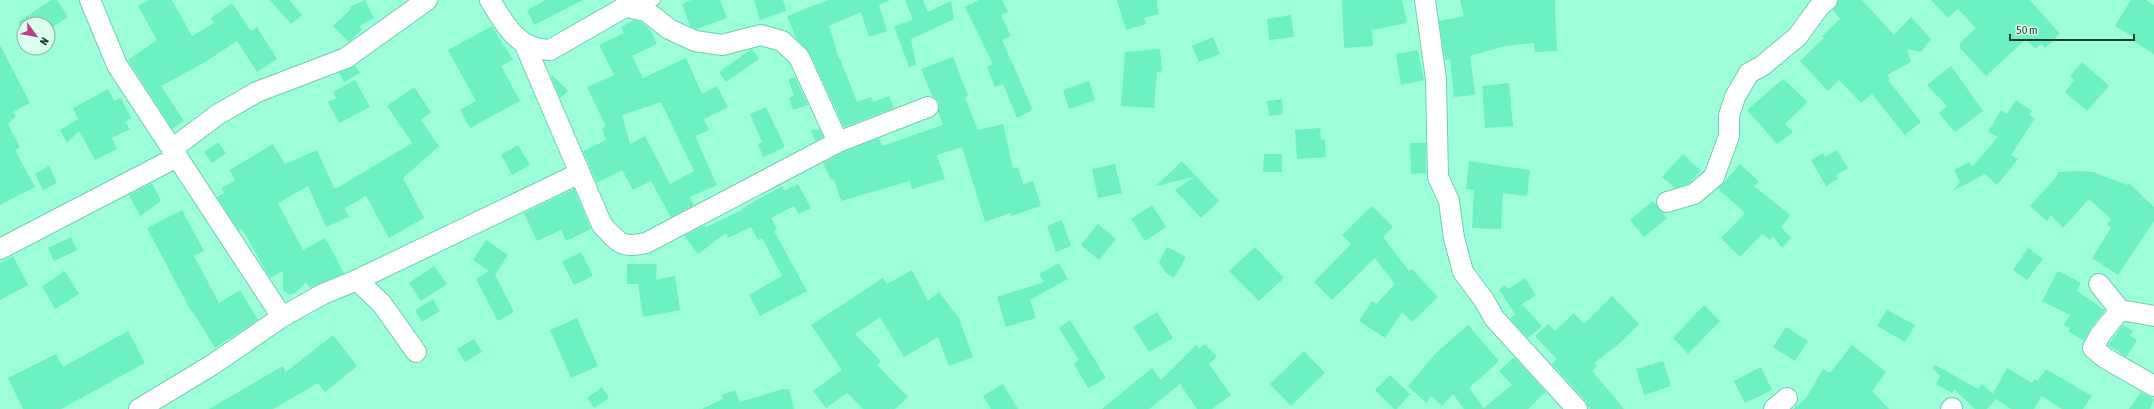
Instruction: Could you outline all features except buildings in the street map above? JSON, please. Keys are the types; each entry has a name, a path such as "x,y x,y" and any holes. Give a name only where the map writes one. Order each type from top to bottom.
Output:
{"street":[{"path":"90,0 117,65 282,317"},
{"path":"0,249 174,153 217,115 257,92 346,58 427,0"},
{"path":"490,0 502,19 525,45 602,225 619,243 633,246 646,243 838,142 928,107"},
{"path":"1425,0 1436,79 1438,177 1449,201 1454,238 1463,272 1484,300 1494,318 1577,409"},
{"path":"1667,202 1694,194 1714,177 1729,136 1729,116 1735,97 1749,73 1762,66 1797,37 1819,7 1827,0"},
{"path":"525,45 538,50 550,50 625,7 646,11 669,29 696,41 722,45 761,35 782,41 799,57 838,142"},
{"path":"139,409 212,365 282,317 323,294 357,280 580,172"},
{"path":"357,280 382,304 416,352"},
{"path":"2099,284 2120,310 2154,316"},
{"path":"2120,310 2100,335 2094,348 2105,358 2154,386"}],"lane":[{"path":"636,8 655,0"}]}
